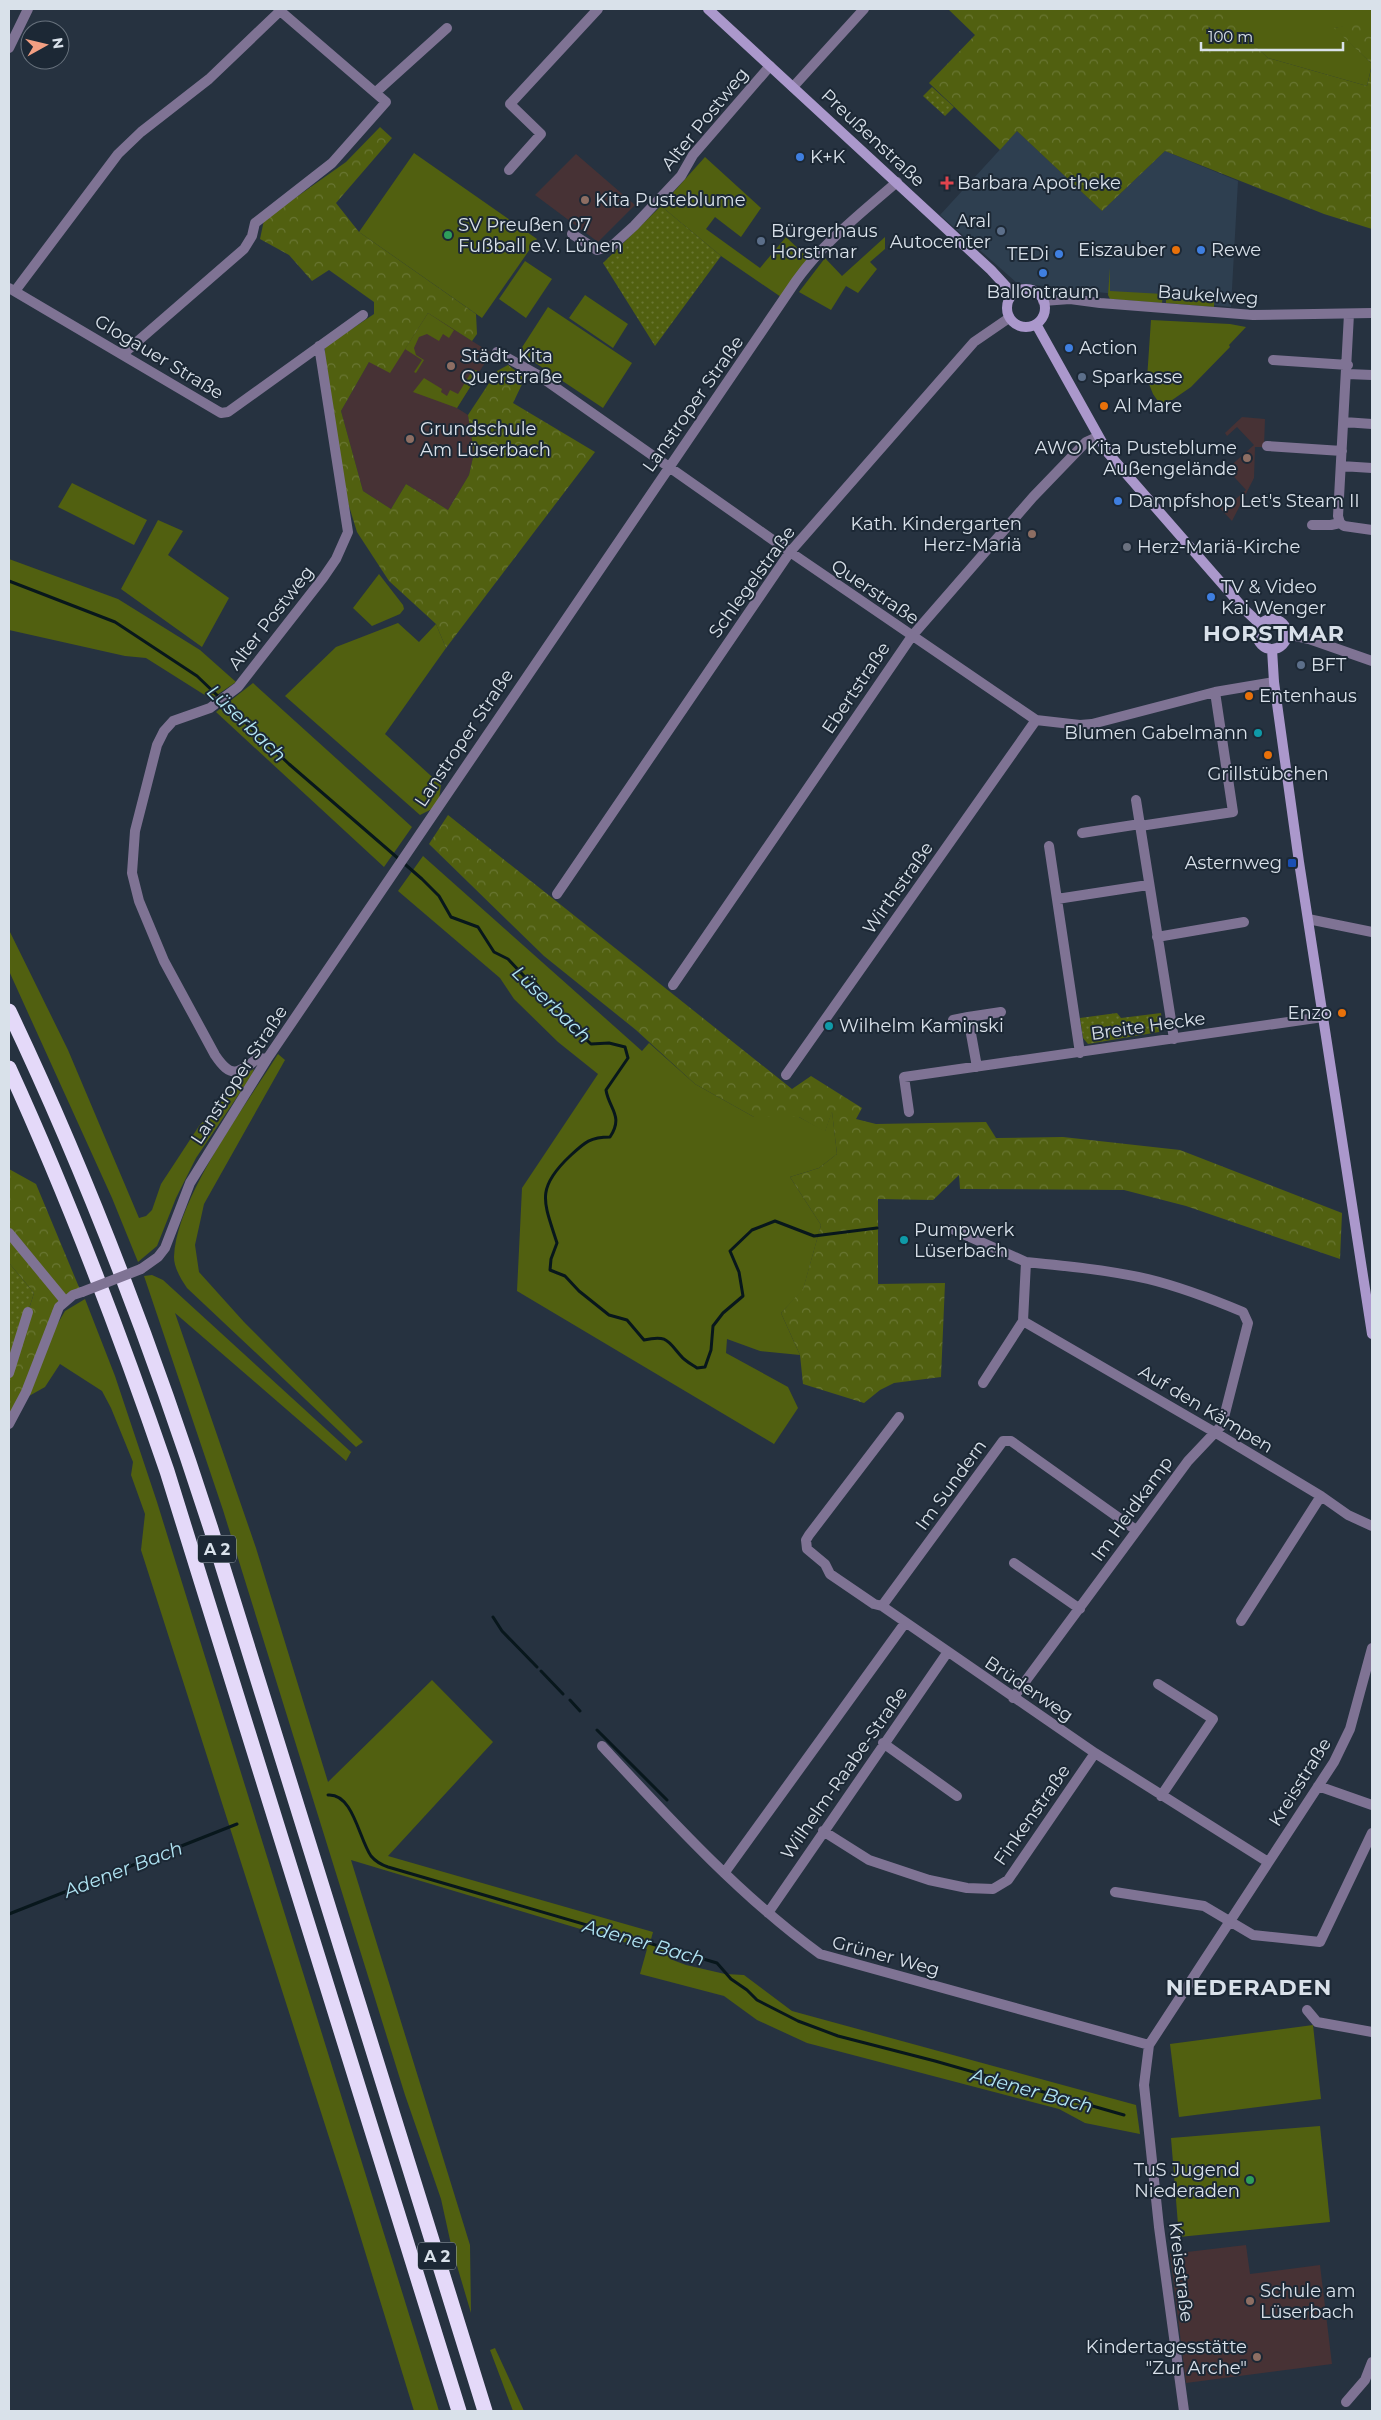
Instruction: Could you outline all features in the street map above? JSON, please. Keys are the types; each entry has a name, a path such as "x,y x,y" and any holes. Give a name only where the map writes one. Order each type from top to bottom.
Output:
{"highway":[{"name":"A 2","path":"9,1011 100,1217 166,1391 214,1538 485,2411"},
{"name":"A 2","path":"9,1068 56,1173 102,1290 166,1471 459,2411"}],"street":[{"path":"9,48 28,9"},
{"path":"509,170 541,134 510,104 598,9"},
{"name":"Preußenstraße","path":"708,9 992,270 1013,294"},
{"path":"793,87 864,9"},
{"path":"12,289 118,154 141,132 210,79 279,10 386,102 332,164 255,223 252,236 244,249 123,354"},
{"path":"376,92 447,28"},
{"name":"Alter Postweg","path":"572,234 597,250 612,246 634,226 681,176 693,155 770,66"},
{"name":"Lanstroper Straße","path":"66,1301 82,1292 141,1269 158,1257 164,1248 190,1183 267,1060 669,466 803,272 846,226 897,182"},
{"name":"Glogauer Straße","path":"12,289 221,413 228,412 363,315"},
{"path":"1024,289 1030,290 1040,296 1043,301 1044,314 1036,324 1024,327 1009,318 1007,305 1013,294 1024,289"},
{"name":"Baukelweg","path":"1043,301 1057,298 1253,315 1372,313"},
{"path":"1340,522 1349,314"},
{"name":"Schlegelstraße","path":"557,894 790,552 974,342 1009,318"},
{"path":"1036,324 1097,437 1115,462 1245,610 1260,624"},
{"name":"Alter Postweg","path":"267,1060 258,1058 242,1071 232,1072 224,1068 187,1006 164,961 139,901 132,873 135,831 157,745 164,731 173,721 210,708 232,692 323,578 336,559 348,532 319,346"},
{"name":"Querstraße","path":"497,352 538,375 790,552 1036,720 1080,725 1092,724 1215,692 1274,682"},
{"path":"1273,360 1347,369 1372,375"},
{"path":"1344,422 1372,424"},
{"name":"Ebertstraße","path":"673,984 912,636 1033,497 1086,442 1097,437"},
{"path":"1267,446 1342,451"},
{"path":"1341,466 1372,468"},
{"path":"1312,525 1331,525 1340,522"},
{"path":"1340,522 1346,526 1372,530"},
{"path":"1274,619 1283,624 1287,634 1282,644 1272,649 1262,645 1257,635 1260,624 1274,619"},
{"path":"1287,634 1309,638 1372,661"},
{"path":"1272,649 1274,682 1308,919 1372,1334"},
{"path":"1082,833 1233,812 1215,692"},
{"name":"Wirthstraße","path":"786,1075 1036,720"},
{"path":"1136,800 1174,1039"},
{"path":"1049,846 1080,1053"},
{"path":"1057,899 1148,885"},
{"path":"1308,919 1372,932"},
{"path":"1157,937 1244,922"},
{"path":"953,1020 1001,1012"},
{"path":"968,1017 977,1067"},
{"name":"Breite Hecke","path":"908,1112 904,1078 1323,1017"},
{"path":"952,1229 1026,1262 1148,1279 1201,1295 1243,1312 1248,1323 1222,1424 1216,1433"},
{"path":"9,1233 66,1301 54,1317 26,1392 9,1424"},
{"path":"982,1383 1023,1321 1026,1262"},
{"path":"9,1373 28,1312"},
{"name":"Auf den Kämpen","path":"1023,1321 1216,1433 1321,1496 1348,1515 1372,1526"},
{"name":"Brüderweg","path":"899,1417 809,1535 806,1544 807,1549 826,1564 830,1574 874,1604 882,1606 947,1653 1095,1753 1268,1862"},
{"name":"Im Heidkamp","path":"1013,1698 1188,1461 1206,1440 1216,1433"},
{"name":"Im Sundern","path":"882,1606 1004,1442 1011,1441 1136,1530"},
{"path":"1241,1621 1321,1496"},
{"path":"1014,1564 1080,1609"},
{"path":"725,1872 905,1623"},
{"name":"Kreisstraße","path":"1184,2411 1159,2227 1145,2093 1145,2062 1149,2045 1334,1762 1350,1729 1372,1648"},
{"name":"Wilhelm-Raabe-Straße","path":"768,1913 883,1743 947,1653"},
{"path":"1158,1684 1213,1719 1161,1796"},
{"path":"883,1743 957,1796"},
{"name":"Grüner Weg","path":"602,1746 660,1808 725,1872 786,1930 820,1954 1149,2045"},
{"name":"Finkenstraße","path":"823,1831 869,1860 899,1871 967,1888 996,1888 1008,1880 1095,1753"},
{"path":"1318,1786 1372,1805"},
{"path":"1115,1892 1204,1906 1253,1936 1320,1942 1372,1833"},
{"path":"1307,2010 1317,2022 1372,2032"},
{"path":"1346,2402 1365,2380 1372,2362"}],"shaded area":[{"path":"1017,131 1102,211 1165,151 1238,181 1231,307 1017,283 940,215"},
{"name":"Kita Pusteblume","path":"576,154 635,205 598,242 535,195"},
{"name":"Grundschule Am Lüserbach","path":"428,313 491,353 457,408 468,415 474,453 469,475 448,510 406,484 391,509 363,491 341,411 369,362 405,349"},
{"name":"AWO Kita Pusteblume Außengelände","path":"1242,417 1265,419 1264,447 1255,447 1254,478 1232,521 1216,504 1222,498 1229,505 1246,490 1227,469 1254,445 1237,427 1227,436 1225,433"},
{"name":"Schule am Lüserbach","path":"1246,2245 1250,2274 1320,2265 1332,2364 1186,2383 1170,2254"}],"green space":[{"path":"948,9 1232,9 1232,24 1268,58 1367,86 1372,65 1372,229 1324,214 1165,151 1102,211 1017,131 1000,150 929,83 975,35"},
{"path":"1232,9 1372,9 1372,22 1335,28 1372,64 1367,86 1268,58 1231,24"},
{"path":"1362,22 1372,22 1372,64 1334,28"},
{"path":"932,87 954,107 945,116 923,96"},
{"path":"380,127 392,138 336,203 359,232 476,314 477,334 472,341 428,313 390,373 369,362 341,411 363,491 391,509 406,484 448,510 469,475 474,453 468,415 497,371 508,365 525,378 513,403 595,452 446,648 436,624 389,581 357,532 345,493 325,364 325,347 374,314 374,302 329,270 312,281 289,255 260,239 264,220 346,162"},
{"name":"SV Preußen 07 Fußball e.V. Lünen","path":"414,153 537,239 482,318 359,232"},
{"path":"705,157 761,208 741,237 715,217 706,229 760,268 786,237 808,258 781,297 721,256 661,206"},
{"path":"661,206 721,256 655,346 603,263"},
{"path":"885,237 885,249 870,262 877,269 858,293 846,286 831,310 799,292 825,258 842,276"},
{"path":"525,261 552,279 526,318 499,299"},
{"path":"1110,268 1110,291 1163,294 1162,303 1110,299 1108,295"},
{"path":"585,295 628,324 613,348 569,318"},
{"path":"1204,295 1214,296 1214,307 1166,303 1166,298 1204,301"},
{"path":"548,307 632,363 603,408 519,352"},
{"path":"428,313 454,330 449,338 443,334 439,341 427,334 419,337 414,348 416,355 424,360 416,373 414,372 422,360 405,349"},
{"path":"1151,320 1230,324 1246,327 1229,345 1230,347 1191,387 1162,407 1153,394 1147,379"},
{"path":"476,370 479,373 457,408 413,392 424,378 442,389 441,392 447,396 450,390 458,394 472,371"},
{"path":"72,483 147,520 134,545 58,507"},
{"path":"158,520 183,531 168,555 229,598 202,647 121,589"},
{"path":"9,559 118,599 200,650 236,682 211,699 146,658 125,656 9,630"},
{"path":"379,574 403,605 404,609 400,614 372,626 353,608"},
{"path":"398,623 419,642 436,624 446,648 385,734 441,785 438,806 420,815 285,696 336,647"},
{"path":"253,683 412,827 384,867 216,712"},
{"path":"448,815 792,1089 811,1076 862,1108 856,1119 876,1124 986,1122 996,1138 1063,1137 1180,1150 1342,1213 1340,1259 1186,1206 1124,1190 960,1189 959,1175 933,1200 878,1199 878,1284 945,1283 941,1377 894,1383 880,1390 864,1403 803,1384 800,1355 781,1313 803,1289 821,1225 790,1177 819,1168 837,1154 832,1112 825,1132 799,1117 754,1117 695,1084 636,1030 544,956 429,844"},
{"path":"423,856 642,1051 649,1043 695,1084 754,1117 799,1117 825,1131 832,1111 837,1154 819,1168 790,1177 821,1225 803,1290 781,1313 800,1355 760,1351 727,1339 726,1353 788,1387 798,1408 774,1444 517,1291 522,1188 598,1074 558,1042 514,999 500,978 398,891"},
{"path":"9,930 68,1050 139,1218 146,1216 152,1210 161,1184 199,1126 254,1069 252,1075 196,1158 176,1198 157,1246 138,1262 112,1198 9,971"},
{"path":"1117,1013 1121,1018 1161,1013 1163,1028 1159,1032 1088,1044 1083,1038 1080,1018"},
{"path":"278,1054 285,1060 204,1204 195,1245 199,1272 244,1322 363,1442 356,1447 187,1288 178,1273 174,1261 178,1233 199,1180"},
{"path":"9,1169 36,1184 81,1292 66,1301 14,1416 9,1412 9,1373 34,1293 9,1263"},
{"path":"9,1263 34,1293 9,1372"},
{"path":"152,1275 163,1280 351,1452 346,1461 175,1313 256,1548 328,1782 432,1680 493,1742 388,1856 653,1932 650,1943 665,1948 670,1959 686,1965 725,1974 744,1975 792,2011 1136,2105 1140,2134 1085,2123 1059,2109 807,2043 757,2020 724,1996 640,1974 647,1949 351,1860 470,2245 471,2313 452,2249 441,2199 405,2095 223,1510 144,1276"},
{"path":"85,1299 115,1376 157,1502 439,2411 414,2411 351,2206 141,1550 145,1514 131,1475 133,1462 102,1391 60,1364 45,1387 29,1396 55,1328 65,1311"},
{"path":"1313,2025 1321,2099 1179,2117 1170,2044"},
{"name":"TuS Jugend Niederaden","path":"1320,2126 1330,2222 1179,2237 1171,2138"},
{"path":"495,2348 524,2411 513,2411 490,2350"}],"waterway":[{"name":"Lüserbach","path":"9,581 115,622 197,676 289,764 422,879 439,896 451,917 478,927 494,952 508,959 524,976 535,982 547,999 560,1011 562,1017 591,1044 609,1043 625,1047 628,1058 606,1090 616,1118 614,1130 610,1137 588,1141 570,1156 551,1178 546,1196 546,1206 557,1243 551,1259 550,1270 565,1276 579,1291 609,1315 627,1320 644,1340 658,1338 666,1340 688,1362 697,1368 705,1367 711,1350 713,1326 723,1313 743,1296 739,1272 730,1251 752,1230 775,1221 814,1236 877,1228"},
{"path":"493,1617 502,1631 537,1667"},
{"path":"541,1671 563,1694"},
{"path":"570,1700 580,1711"},
{"path":"597,1730 667,1800"},
{"name":"Adener Bach","path":"328,1795 337,1796 344,1801 371,1856 377,1862 386,1866 717,1963 731,1979 757,2000 798,2021 838,2036 935,2061 1124,2115"},
{"name":"Adener Bach","path":"9,1914 237,1824"}],"place":[{"name":"K+K","path":"800,157"},
{"name":"Barbara Apotheke","path":"947,183"},
{"name":"Kita Pusteblume","path":"585,200"},
{"name":"Aral Autocenter","path":"1001,231"},
{"name":"SV Preußen 07 Fußball e.V. Lünen","path":"448,235"},
{"name":"Bürgerhaus Horstmar","path":"761,241"},
{"name":"Eiszauber","path":"1176,250"},
{"name":"Rewe","path":"1201,250"},
{"name":"TEDi","path":"1059,254"},
{"name":"Ballontraum","path":"1043,273"},
{"name":"Action","path":"1069,348"},
{"name":"Städt. Kita Querstraße","path":"451,366"},
{"name":"Sparkasse","path":"1082,377"},
{"name":"Al Mare","path":"1104,406"},
{"name":"Grundschule Am Lüserbach","path":"410,439"},
{"name":"AWO Kita Pusteblume Außengelände","path":"1247,458"},
{"name":"Dampfshop Let's Steam II","path":"1118,501"},
{"name":"Kath. Kindergarten Herz-Mariä","path":"1032,534"},
{"name":"Herz-Mariä-Kirche","path":"1127,547"},
{"name":"TV & Video Kai Wenger","path":"1211,597"},
{"name":"BFT","path":"1301,665"},
{"name":"Entenhaus","path":"1249,696"},
{"name":"Blumen Gabelmann","path":"1258,733"},
{"name":"Grillstübchen","path":"1268,755"},
{"name":"Asternweg","path":"1292,863"},
{"name":"Enzo","path":"1342,1013"},
{"name":"Wilhelm Kaminski","path":"829,1026"},
{"name":"Pumpwerk Lüserbach","path":"904,1240"},
{"name":"TuS Jugend Niederaden","path":"1250,2180"},
{"name":"Schule am Lüserbach","path":"1250,2301"},
{"name":"Kindertagesstätte \"Zur Arche\"","path":"1257,2357"}],"district":[{"name":"HORSTMAR","path":"1274,633"},
{"name":"NIEDERADEN","path":"1249,1987"}]}
